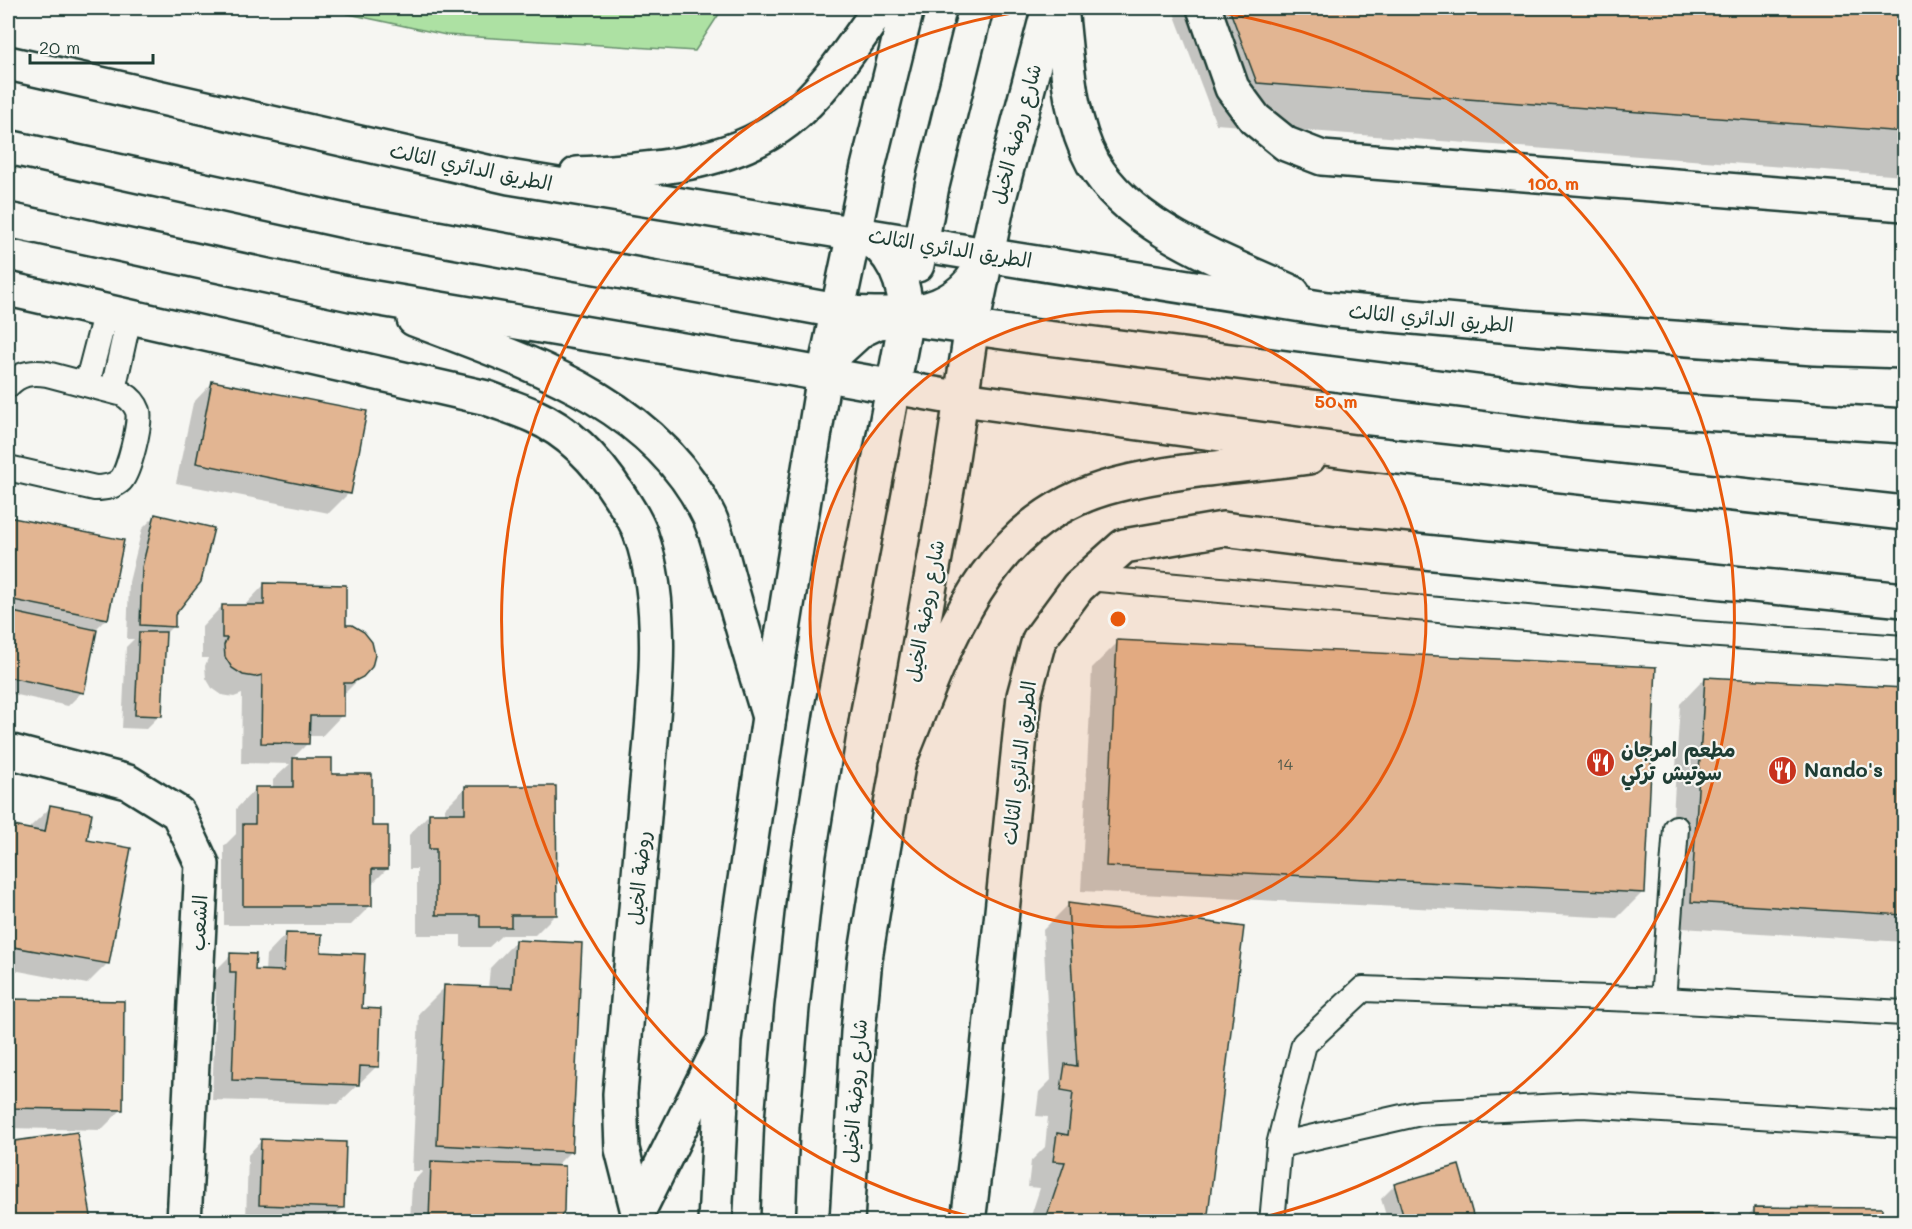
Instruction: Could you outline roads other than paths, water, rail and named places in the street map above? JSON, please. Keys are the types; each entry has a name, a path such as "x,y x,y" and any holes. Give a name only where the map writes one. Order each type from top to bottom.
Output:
{"main road":[{"path":"509,177 645,170 701,160 762,137 787,121 816,93 880,8"},
{"path":"716,1221 724,1040 769,717 824,375 853,232 907,8"},
{"path":"778,1221 784,1102 809,854 832,711 932,186 976,8"},
{"name":"شارع روضة الخيل","path":"847,1221 858,1032 865,959 897,766 962,399 972,326 998,201 1049,8"},
{"path":"1061,8 1070,85 1081,133 1094,163 1117,193 1151,222 1172,234 1327,309"},
{"path":"1204,8 1232,88 1256,119 1286,144 1322,158 1905,204"},
{"name":"الطريق الدائري الثالث","path":"8,63 509,177 1327,309 1814,348 1905,351"},
{"path":"8,147 354,223 837,311 908,316 1030,336 1580,405 1905,426"},
{"path":"8,220 351,294 962,399 1354,452 1905,513"},
{"path":"853,232 877,244 894,264 902,283 910,343 917,368 934,386 962,399"},
{"path":"824,375 838,351 861,330 878,322 908,316 945,304 957,296 970,285 987,255"},
{"path":"8,289 117,314"},
{"path":"351,294 520,360 580,389 621,413 661,448 690,482 710,518 769,717"},
{"name":"روضة الخيل","path":"117,314 487,398 535,417 573,440 605,473 630,512 641,533 656,610 656,660 620,1094 622,1149 637,1216"},
{"path":"897,766 951,637 973,595 998,558 1037,520 1074,499 1114,485 1172,474 1354,452"},
{"path":"1862,509 1905,529"},
{"name":"الطريق الدائري الثالث","path":"968,1221 1024,696 1039,640 1078,587 1124,546 1223,529 1334,543 1905,600"},
{"name":"الشعب","path":"8,752 128,782 178,813 202,864 184,1221"},
{"path":"637,1216 724,1040"}],"lane":[{"path":"87,384 117,314"},
{"path":"113,390 117,314"},
{"path":"8,385 24,374 36,372 113,390 131,398 139,414 125,473 121,480 105,488 95,488 8,468"},
{"path":"1088,578 1690,633 1905,648"},
{"path":"1663,1000 1676,828"},
{"path":"1272,1221 1279,1145 1304,1044 1363,989 1663,1000 1905,1013"},
{"path":"1279,1145 1420,1113 1582,1105 1905,1125"}],"place":[{"name":"مطعم امرجان سوتيش تركي","path":"1600,762"},
{"name":"Nando's","path":"1783,770"}]}
